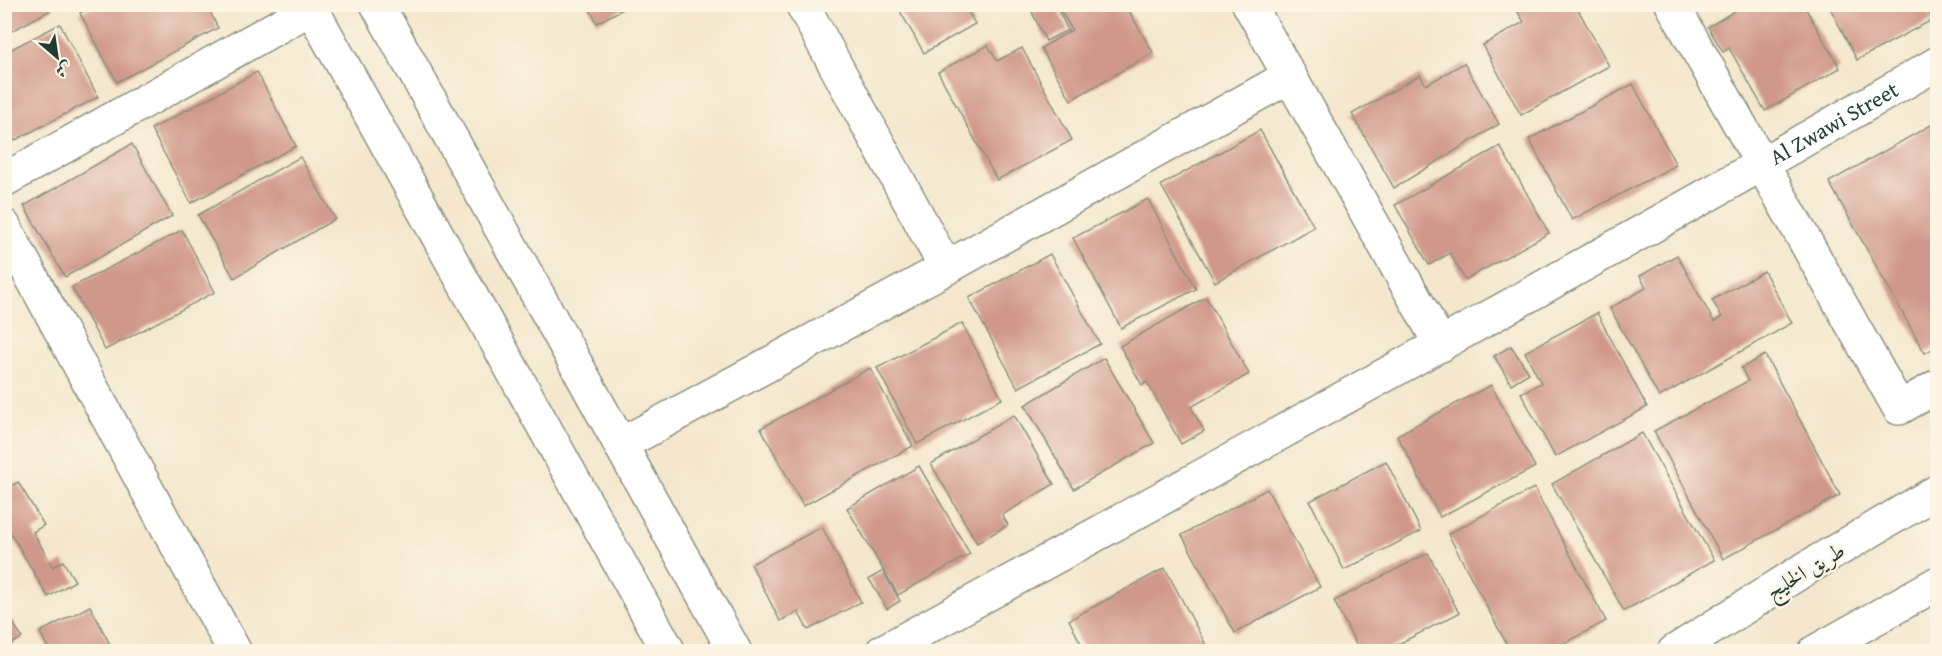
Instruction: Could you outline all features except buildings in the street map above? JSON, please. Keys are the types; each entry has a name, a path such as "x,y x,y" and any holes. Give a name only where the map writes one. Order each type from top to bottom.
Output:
{"street":[{"path":"377,4 735,651"},
{"path":"802,4 946,268"},
{"path":"1249,4 1441,345"},
{"path":"1672,4 1899,408 1938,386"},
{"path":"4,180 310,6 669,651"},
{"name":"Al Zwawi Street","path":"882,651 1441,345 1938,63"},
{"path":"620,444 946,268 1290,76"},
{"path":"4,226 235,651"},
{"name":"طريق الخليج","path":"1674,651 1800,572 1938,491"},
{"path":"1815,651 1938,584"}]}
